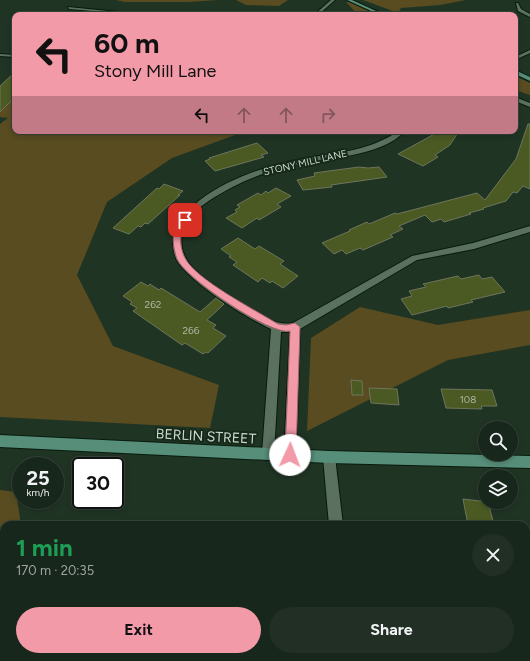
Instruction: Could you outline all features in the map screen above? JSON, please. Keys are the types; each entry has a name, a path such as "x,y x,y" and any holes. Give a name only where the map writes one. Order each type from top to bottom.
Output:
{"street":[{"path":"319,12 333,0"},
{"path":"349,0 376,12"},
{"path":"517,4 519,10 530,16"},
{"path":"69,8 108,12"},
{"path":"518,57 530,51"},
{"path":"0,55 12,56"},
{"path":"518,73 530,79"},
{"path":"518,100 530,105"},
{"name":"STONY MILL LANE","path":"295,327 286,329 276,326 229,300 190,271 181,260 178,249 178,232 193,209 218,190 231,184 256,173 293,163 342,154 381,144 397,134"},
{"path":"290,455 295,327 414,258 474,246 530,229"},
{"path":"268,454 276,326"},
{"name":"BERLIN STREET","path":"0,441 329,457 530,462"},
{"path":"329,457 336,521"}],"shaded area":[{"path":"116,0 218,0 190,2 125,2"},
{"path":"236,0 288,0 279,6 246,5"},
{"path":"363,0 466,0 440,5 401,8 399,12"},
{"path":"346,2 350,2 372,12 355,12"},
{"path":"518,77 530,83 530,95 518,91"},
{"path":"12,100 12,134 238,134 172,158 107,202 77,275 113,346 219,385 210,428 0,417 0,124 8,118 0,117 0,106 6,106"},
{"path":"360,307 438,325 530,310 530,345 448,360 307,431 311,338"},
{"path":"0,490 12,492 12,509 19,509 20,521 0,521"}],"building":[{"path":"12,75 12,100 0,112 0,86"},
{"path":"528,124 530,124 530,189 523,186 517,193 513,192 506,201 444,222 441,219 432,222 425,215 399,226 403,229 390,235 393,237 363,250 360,248 346,254 342,250 334,254 322,243 367,222 369,224 395,213 397,214 477,193 485,200 516,159"},
{"path":"435,134 457,134 450,145 435,155 438,157 423,166 398,154"},
{"path":"257,143 268,153 261,155 264,157 215,171 205,161 210,159 209,158"},
{"path":"359,167 379,167 387,177 331,185 332,187 303,190 297,180 315,176 314,173"},
{"path":"164,184 183,191 148,224 145,223 141,227 138,226 129,234 113,228 157,188 159,189"},
{"path":"276,188 291,196 277,204 281,207 259,220 257,218 242,228 226,218 237,212 235,210 240,207 237,205 258,193 261,195 266,191 268,193"},
{"path":"238,238 255,249 259,246 284,261 280,264 298,276 283,288 272,281 270,283 262,278 258,282 233,265 237,262 221,249"},
{"path":"479,275 482,279 492,277 505,292 471,300 473,302 448,308 447,306 412,315 401,299 412,296 409,291 426,287 423,284 458,276 461,279"},
{"path":"141,282 148,286 150,284 159,290 161,288 200,312 216,298 224,304 207,320 216,325 213,328 226,336 208,353 206,352 203,354 185,343 182,345 133,311 137,308 130,304 132,302 123,296"},
{"path":"351,380 362,381 363,395 352,395"},
{"path":"369,388 397,389 399,405 371,403"},
{"path":"441,389 492,390 497,406 481,406 482,409 446,408"},
{"path":"463,499 478,501 478,509 490,509 493,521 467,521"}],"route":[{"path":"185,220 178,232 178,249 181,260 190,271 229,300 276,326 286,329 295,327 290,455"}]}
